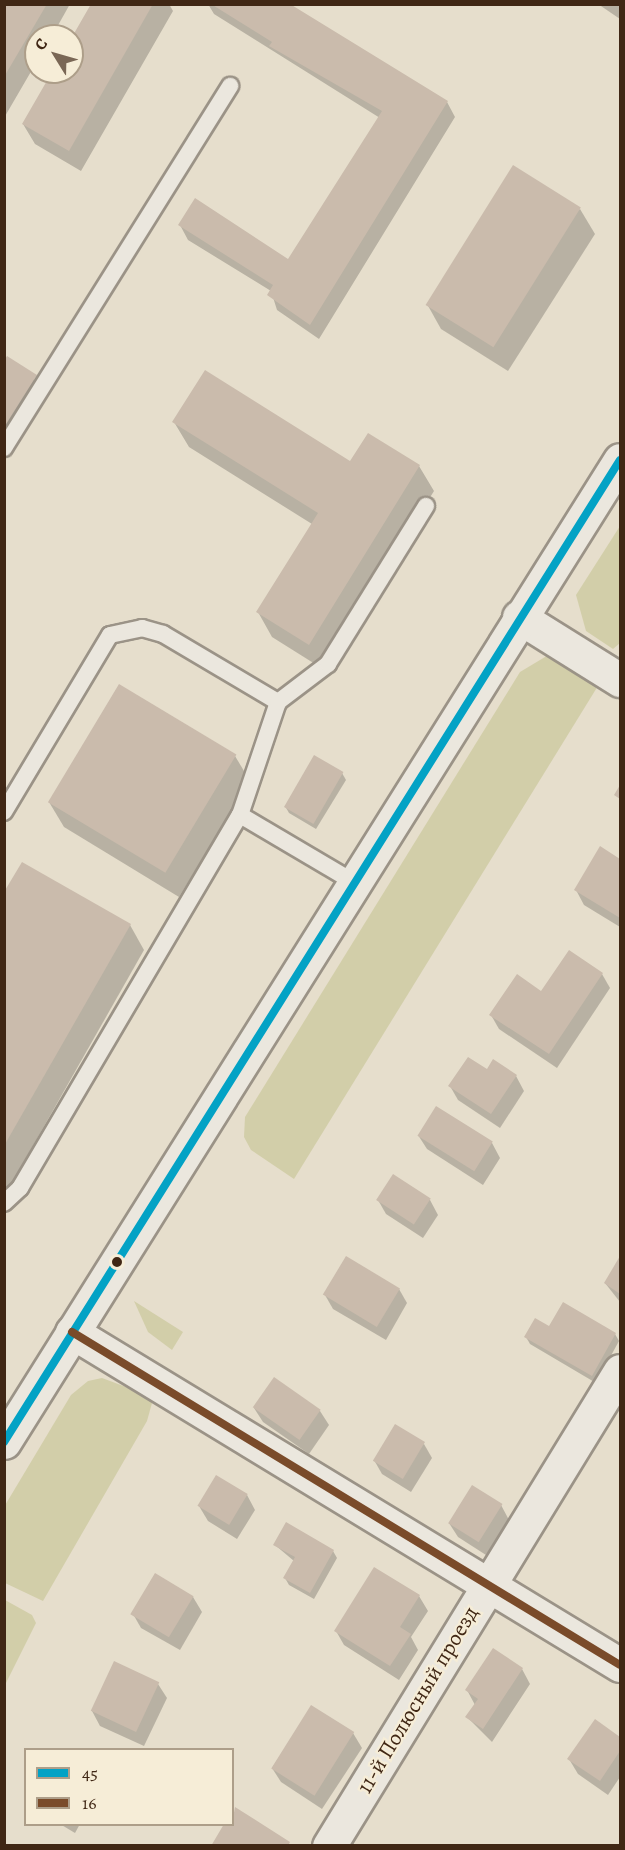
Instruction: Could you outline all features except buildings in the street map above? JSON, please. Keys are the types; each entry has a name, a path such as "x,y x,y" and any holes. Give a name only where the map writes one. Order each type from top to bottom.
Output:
{"street":[{"path":"4,1442 352,881 621,460"},
{"path":"519,617 621,680"},
{"path":"72,1332 487,1587 621,1665"},
{"name":"11-й Полюсный проезд","path":"329,1845 621,1371"}],"lane":[{"path":"4,448 231,86"},
{"path":"4,1203 20,1188 240,815 278,702 328,664 426,506"},
{"path":"4,812 110,635 142,627 163,634 278,702"},
{"path":"240,815 352,881"}],"shaded area":[{"path":"620,526 620,643 613,649 586,631 576,595"},
{"path":"550,654 601,681 294,1179 251,1150 244,1137 245,1117 520,672"},
{"path":"134,1301 183,1332 172,1350 148,1332"},
{"path":"102,1378 142,1393 152,1403 147,1421 43,1601 5,1583 4,1507 71,1395 88,1381"},
{"path":"5,1600 32,1615 36,1623 5,1685"}],"transit line":[{"name":"45","path":"4,1442 620,460"},
{"name":"16","path":"72,1332 620,1665"}]}
